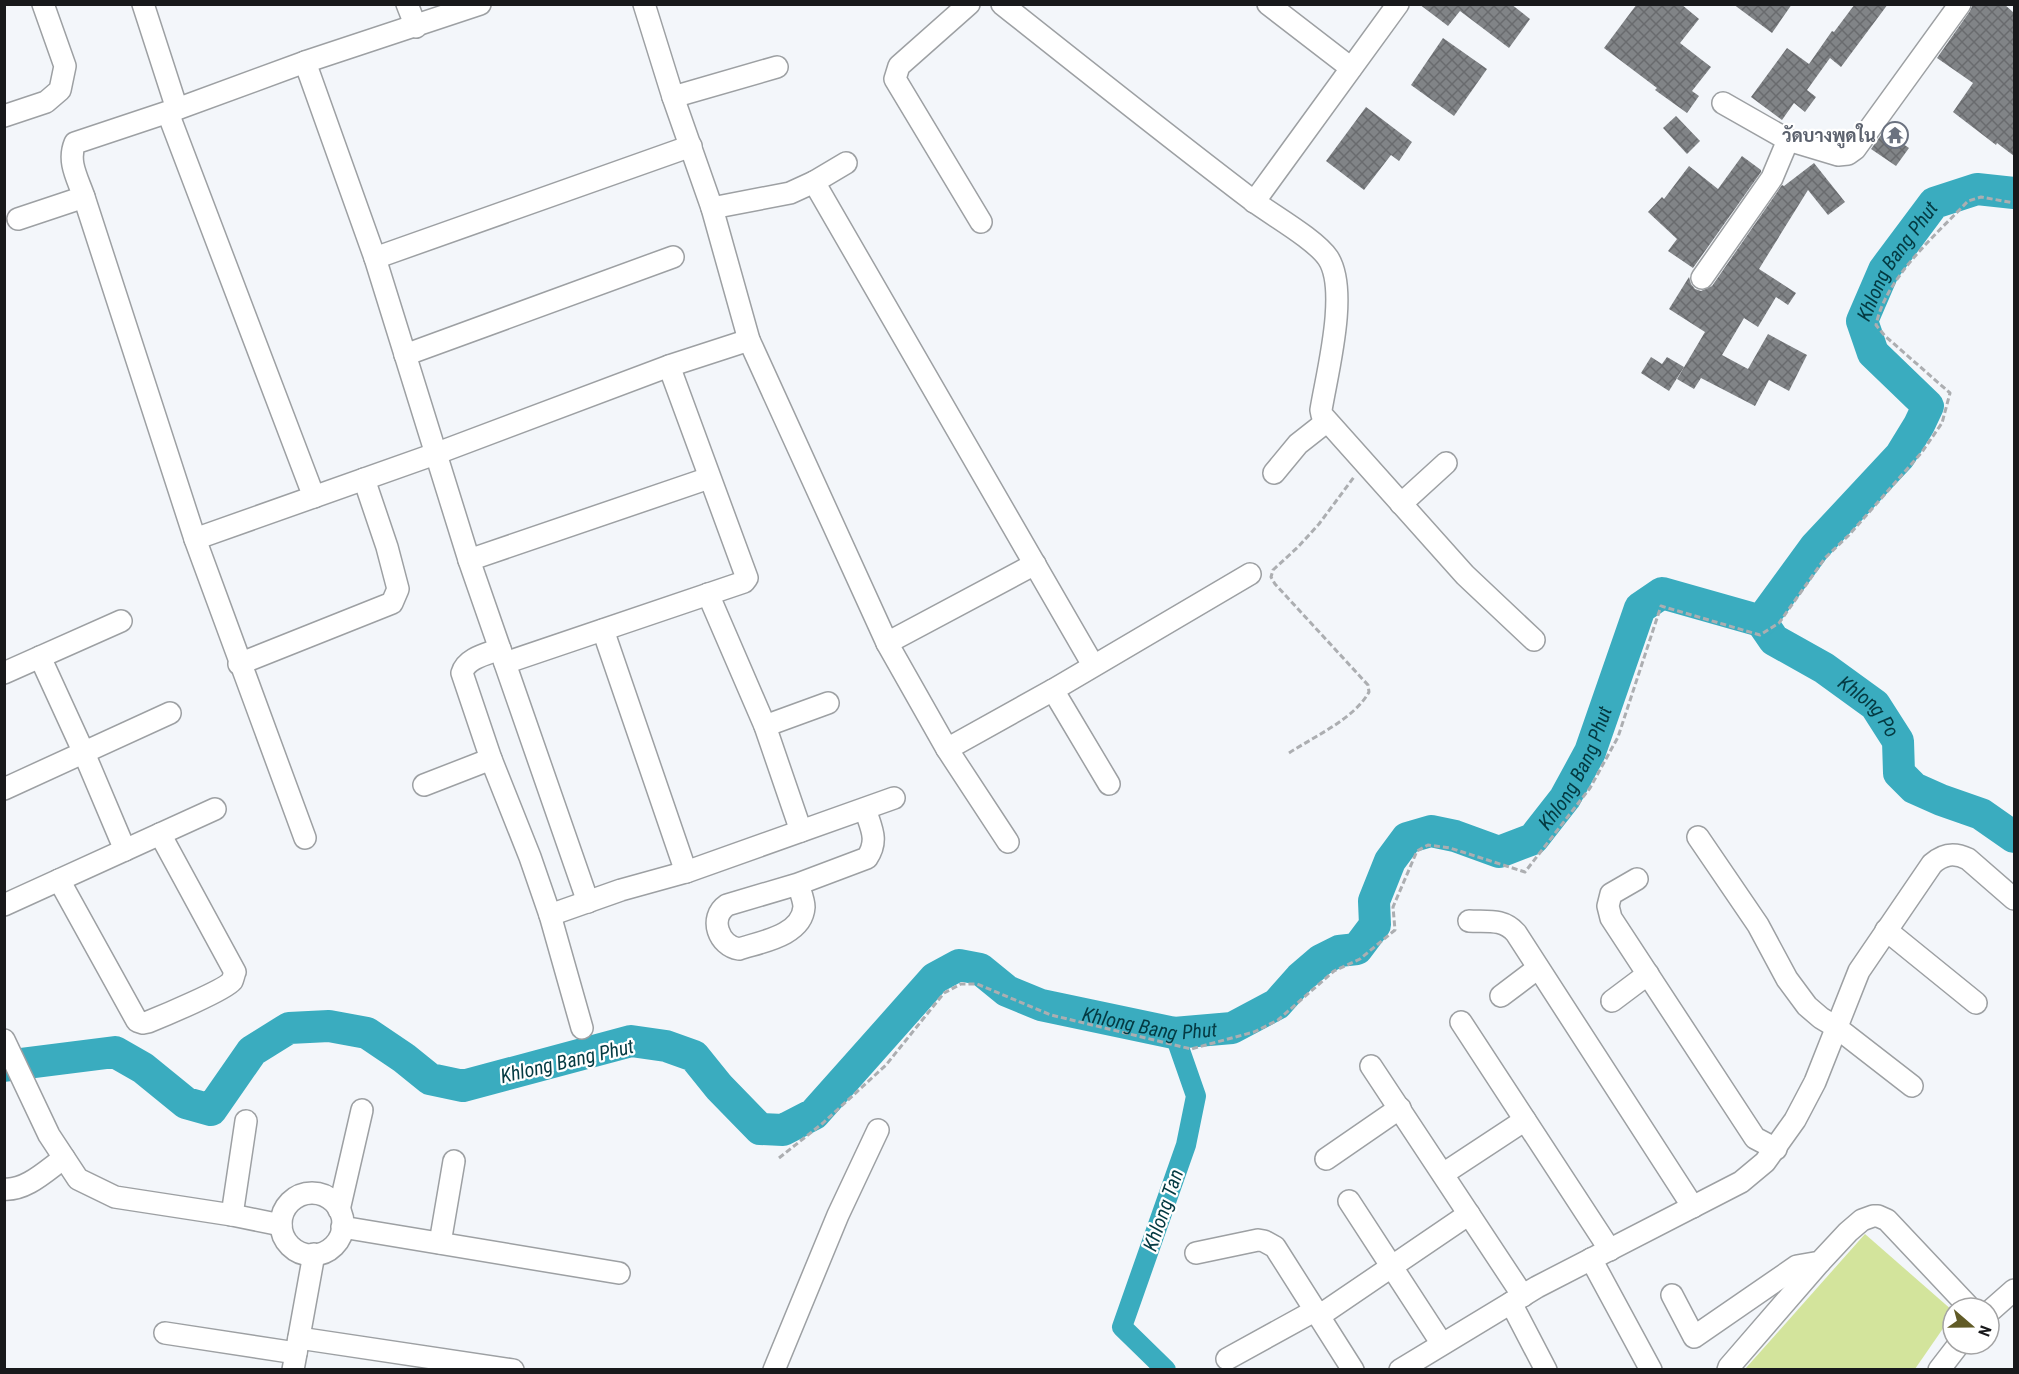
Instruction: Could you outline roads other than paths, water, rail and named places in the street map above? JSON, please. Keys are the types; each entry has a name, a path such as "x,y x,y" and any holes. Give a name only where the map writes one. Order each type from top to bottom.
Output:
{"street":[{"path":"4,116 46,102 60,90 65,66 43,4"},
{"path":"143,4 172,111 314,497"},
{"path":"407,4 416,27"},
{"path":"305,838 239,664 195,539 71,162 71,152 75,143 172,111 305,62 480,4"},
{"path":"644,4 673,97 712,208 749,340 887,643 947,749 1008,842"},
{"path":"969,4 899,66 895,79 981,222"},
{"path":"1002,4 1254,202 1314,244 1328,258 1337,300 1321,410 1326,422 1465,574 1534,639"},
{"path":"1268,4 1351,68"},
{"path":"1254,202 1398,4"},
{"path":"1723,103 1788,140 1838,155 1848,153 1855,148 1960,4"},
{"path":"305,62 375,258 469,560 588,902"},
{"path":"673,97 777,66"},
{"path":"1702,278 1772,178 1788,140"},
{"path":"375,258 691,146"},
{"path":"712,208 790,193 846,163"},
{"path":"814,182 1093,665"},
{"path":"18,219 84,197"},
{"path":"405,355 673,257"},
{"path":"195,539 435,454 669,366 749,340"},
{"path":"582,1028 550,915 530,857 491,759 462,673 464,665 469,661 503,656 603,630 744,582 747,578 669,366"},
{"path":"1274,473 1298,444 1326,422"},
{"path":"1401,504 1446,463"},
{"path":"469,560 709,478"},
{"path":"239,664 392,603 398,589 387,547 364,479"},
{"path":"887,643 1035,564"},
{"path":"947,749 1053,690 1250,574"},
{"path":"708,594 765,726 801,831"},
{"path":"4,673 121,621"},
{"path":"603,630 686,872"},
{"path":"40,657 125,850"},
{"path":"1053,690 1109,784"},
{"path":"765,726 828,703"},
{"path":"4,789 170,713"},
{"path":"424,785 491,759"},
{"path":"550,915 621,890 686,872 894,798"},
{"path":"4,904 215,809"},
{"path":"798,884 867,858 873,849 874,835 865,809"},
{"path":"59,880 137,1020 142,1023 148,1022 187,1005 225,987 233,981 235,972 160,834"},
{"path":"1698,837 1758,925 1796,993 1807,1006 1912,1086"},
{"path":"1410,1367 1442,1344 1517,1299 1741,1182 1766,1162 1806,1101 1859,971 1932,864 1940,857 1949,854 1968,859 2014,899"},
{"path":"1637,879 1611,894 1608,900 1608,913 1755,1138 1776,1149"},
{"path":"1468,921 1500,922 1509,926 1693,1207"},
{"path":"1886,930 1976,1003"},
{"path":"1500,996 1538,968"},
{"path":"1612,1000 1648,974"},
{"path":"1461,1022 1525,1120 1600,1255 1651,1370"},
{"path":"7,1046 49,1135 78,1179 115,1197 281,1225"},
{"path":"1371,1066 1469,1214 1517,1299 1546,1370"},
{"path":"1326,1159 1400,1108"},
{"path":"341,1219 333,1202 325,1196 315,1193 304,1194 287,1205 282,1214 281,1225 288,1244 297,1251 314,1254 324,1252 333,1246 339,1237 362,1110"},
{"path":"1443,1174 1525,1120"},
{"path":"232,1215 246,1121"},
{"path":"774,1370 838,1215 878,1130"},
{"path":"4,1189 12,1190 26,1185 64,1158"},
{"path":"440,1243 454,1161"},
{"path":"1349,1201 1442,1344"},
{"path":"1227,1359 1317,1313 1469,1214"},
{"path":"1728,1370 1848,1232 1862,1220 1873,1216 1887,1220 1959,1296"},
{"path":"341,1219 440,1243 619,1273"},
{"path":"1196,1253 1258,1240 1270,1244 1279,1251 1353,1370"},
{"path":"296,1354 314,1254"},
{"path":"1672,1295 1694,1337 1797,1266 1820,1262"},
{"path":"2001,1301 2014,1290"},
{"path":"165,1333 296,1354 513,1370"},
{"path":"1939,1370 1950,1356"}],"waterway":[{"name":"Khlong Bang Phut","path":"4,1066 115,1052 143,1068 186,1103 211,1110 252,1051 289,1028 329,1026 367,1033 430,1079 463,1086 631,1041 666,1046 694,1056 719,1087 760,1129 783,1130 814,1114 935,978 959,965 980,969 1007,991 1041,1005 1174,1033 1232,1028 1277,1004 1300,978 1321,960 1339,951 1357,949 1375,925 1374,901 1390,861 1407,838 1431,831 1455,836 1499,852 1533,839 1565,798 1590,752 1640,608 1662,593 1761,621 1815,547 1900,456 1928,406 1873,353 1862,321 1884,270 1934,203 1977,189 2014,193"},
{"name":"Khlong Po","path":"1761,621 1774,640 1824,668 1875,705 1898,741 1899,773 1914,788 1981,814 2014,837"},
{"name":"Khlong Tan","path":"1166,1370 1122,1327 1186,1145 1196,1096 1174,1033"}],"place":[{"name":"วัดบางพูดใน","path":"1895,135"}]}
